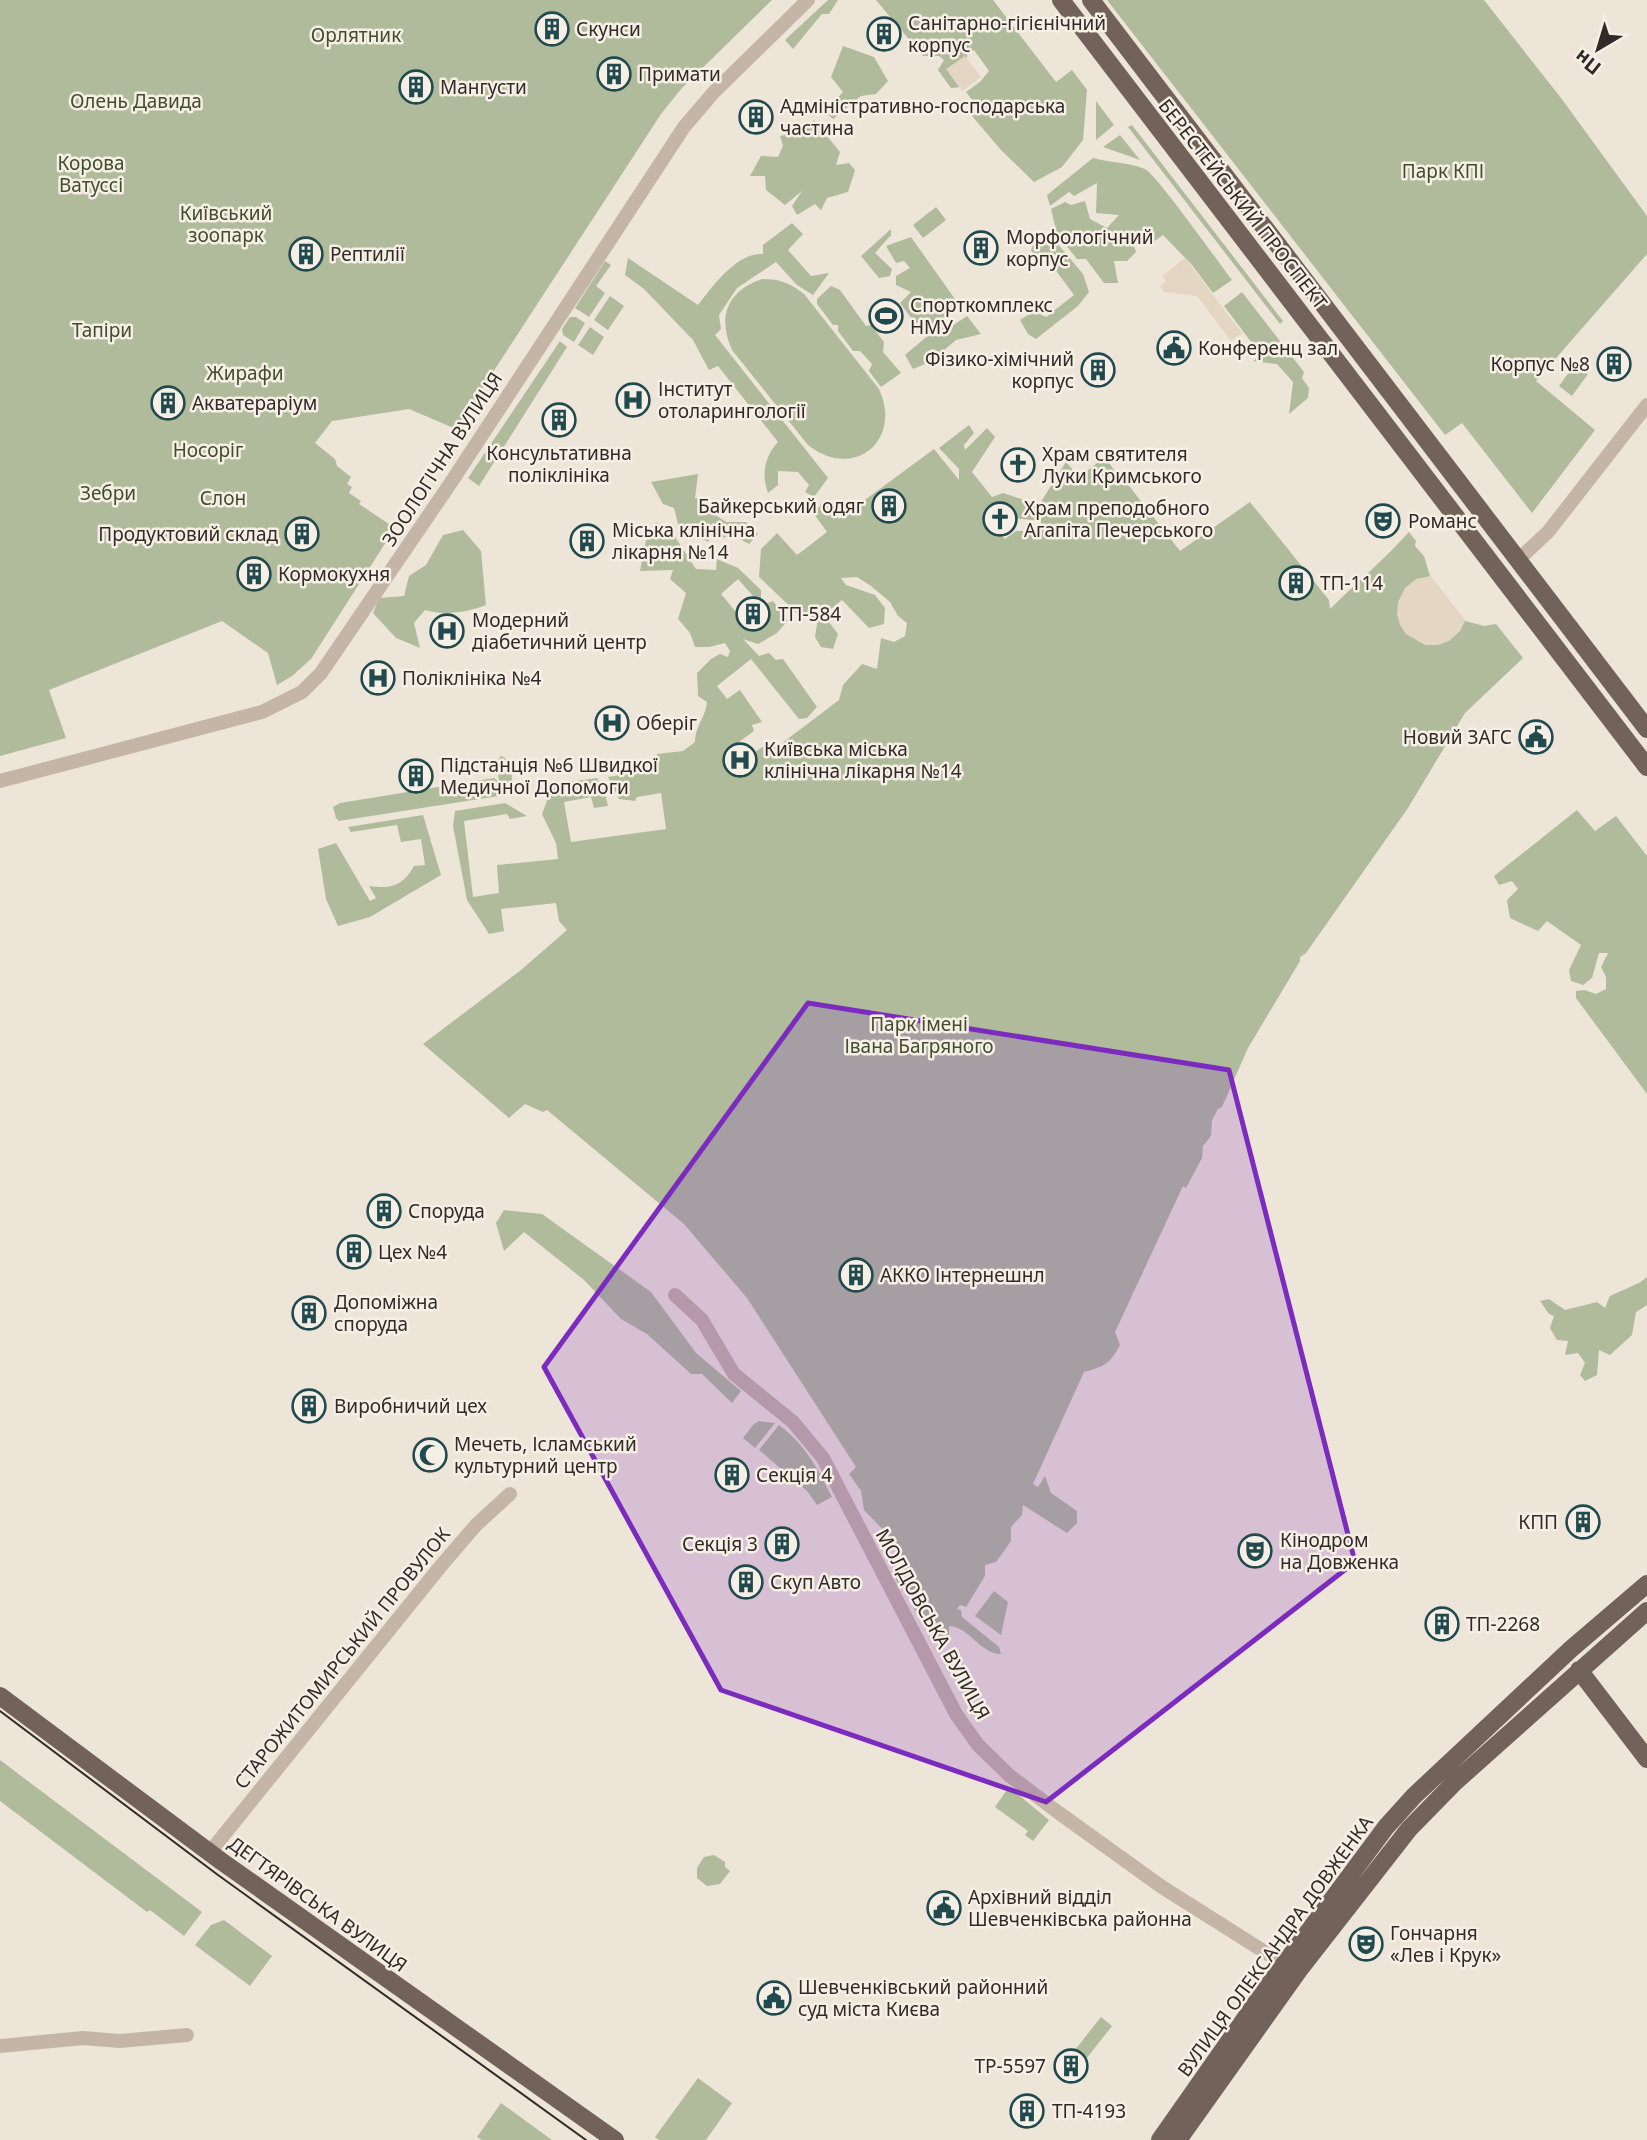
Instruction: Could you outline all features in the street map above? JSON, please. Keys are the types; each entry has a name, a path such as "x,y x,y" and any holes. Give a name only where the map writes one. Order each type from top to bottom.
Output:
{"main road":[{"name":"БЕРЕСТЕЙСЬКИЙ ПРОСПЕКТ","path":"1061,0 1647,767"},
{"name":"БЕРЕСТЕЙСЬКИЙ ПРОСПЕКТ","path":"1091,0 1647,729"},
{"name":"ВУЛИЦЯ ОЛЕКСАНДРА ДОВЖЕНКА","path":"1160,2140 1364,1853 1413,1796 1571,1649 1647,1584"},
{"name":"ВУЛИЦЯ ОЛЕКСАНДРА ДОВЖЕНКА","path":"1178,2140 1299,1970 1409,1829 1455,1783 1647,1611"},
{"path":"1579,1670 1647,1759"},
{"name":"ДЕГТЯРІВСЬКА ВУЛИЦЯ","path":"0,1696 210,1852 615,2140"}],"street":[{"name":"ЗООЛОГІЧНА ВУЛИЦЯ","path":"0,781 262,712 302,692 321,674 450,484 684,127 714,92 808,0"},
{"path":"1518,560 1548,532 1647,405"},
{"name":"МОЛДОВСЬКА ВУЛИЦЯ","path":"675,1295 702,1320 734,1374 793,1422 810,1439 823,1458 917,1643 956,1714 978,1745 1010,1776 1111,1851 1284,1964"},
{"name":"СТАРОЖИТОМИРСЬКИЙ ПРОВУЛОК","path":"210,1852 447,1559 477,1525 510,1494"},
{"path":"0,2046 83,2038 120,2041 187,2035"}],"highlighted area":[{"path":"808,1003 1229,1070 1355,1562 1046,1802 721,1690 544,1367"}],"green space":[{"name":"Київський зоопарк","path":"0,0 772,0 681,89 661,114 456,429 409,409 332,421 315,443 335,459 337,466 351,477 347,484 352,487 349,493 361,501 359,504 395,528 311,659 277,685 268,653 222,621 49,690 66,738 0,756"},
{"path":"828,0 838,0 829,14 822,14 793,49 785,40"},
{"path":"876,0 993,0 1056,82 1072,70 1087,90 1083,140 1062,167 1034,182 1001,150 972,116 976,105 966,92 989,71 974,50 968,52 961,87 951,88 938,70 944,60 939,56 923,56"},
{"name":"Парк КПІ","path":"1107,0 1484,0 1561,98 1647,216 1647,254 1536,381 1595,430 1532,513 1462,423 1445,435"},
{"path":"843,46 874,57 888,81 876,94 861,96 833,119 825,112 843,92 831,77"},
{"path":"1096,101 1114,125 1096,140"},
{"path":"814,120 840,152 836,165 849,163 855,170 848,192 827,198 821,210 815,204 797,215 792,206 802,191 785,205 766,190 765,176 750,176 761,156 778,157 783,146 780,136 798,132"},
{"path":"1132,125 1283,321 1280,324 1128,127"},
{"path":"1120,135 1140,160 1103,147"},
{"path":"1093,158 1145,169 1174,202 1232,280 1213,293 1192,265 1163,235 1152,243 1141,232 1132,241 1136,252 1127,261 1114,261 1118,283 1104,283 1086,259 1077,259 1057,234 1051,209 1065,202 1071,205 1085,201 1090,219 1107,228 1119,215 1096,213 1097,183 1074,196 1069,192 1050,206 1047,195"},
{"path":"936,207 946,220 923,238 913,225"},
{"path":"792,223 803,234 788,250 811,276 829,273 813,295 797,285 776,262 737,288 719,315 721,329 715,335 828,478 814,497 805,492 809,485 798,472 778,471 778,485 768,493 766,465 778,442 718,366 709,370 693,340 644,289 625,275 628,258 698,305 726,272 744,259 763,254 763,245"},
{"path":"891,229 891,235 875,253 892,269 890,276 879,278 861,256"},
{"path":"911,237 957,302 941,322 952,326 967,316 981,334 956,340 930,362 913,369 905,355 931,333 922,321 915,323 900,303 911,292 896,285 896,276 910,268 904,261 896,263 886,246"},
{"path":"1035,237 1051,247 1057,243 1083,274 1089,292 1078,306 1036,339 1028,334 1020,320 1034,311 1046,317 1074,295 1051,264 1042,264 1031,251"},
{"path":"605,261 611,265 596,286 605,293 589,317 575,308"},
{"path":"762,279 784,282 804,294 879,389 885,408 884,425 879,439 869,450 857,457 841,459 825,455 808,445 732,350 725,327 728,307 740,291"},
{"path":"831,286 840,290 866,326 871,325 884,342 883,352 901,373 881,387 869,371 872,364 860,351 853,351 838,331 838,325 833,325 817,304 817,299"},
{"path":"1242,292 1304,372 1302,378 1309,388 1308,398 1289,414 1293,382 1277,364 1253,361 1261,355 1224,306"},
{"path":"610,296 624,306 608,330 594,320"},
{"path":"570,317 576,317 585,323 574,342 563,335 562,329"},
{"path":"590,327 604,337 593,355 578,345"},
{"path":"560,341 567,347 479,486 468,478"},
{"path":"1575,364 1588,374 1572,396 1559,386"},
{"name":"Парк імені Івана Багряного","path":"969,425 974,433 964,445 965,450 987,428 995,437 972,472 992,497 1003,493 1039,505 1066,462 1079,477 1105,457 1123,483 1126,482 1180,551 1250,502 1329,600 1330,609 1409,532 1416,541 1415,546 1424,556 1430,576 1465,621 1484,626 1496,624 1523,658 1465,713 1408,808 1306,953 1300,957 1248,1048 1222,1107 1212,1120 1211,1136 1203,1146 1202,1158 1186,1188 1183,1186 1115,1332 1120,1345 1106,1364 1084,1372 1033,1484 1038,1487 1045,1476 1051,1493 1077,1511 1077,1523 1067,1533 1023,1505 1022,1515 1011,1527 1011,1541 996,1562 985,1565 985,1576 966,1607 960,1605 957,1609 961,1610 962,1617 999,1647 1001,1654 987,1650 956,1627 949,1626 949,1637 942,1644 932,1634 937,1623 925,1619 913,1608 920,1598 914,1591 900,1587 893,1573 904,1563 893,1540 864,1510 861,1491 849,1474 856,1467 747,1298 684,1224 547,1110 543,1112 525,1104 509,1118 423,1044 521,970 567,930 559,921 556,903 501,909 504,931 489,934 467,900 453,826 455,811 505,803 527,816 510,819 507,814 464,821 473,897 499,893 497,865 558,859 556,843 542,814 547,801 539,786 597,778 608,806 594,808 591,797 564,802 571,842 666,829 661,793 637,797 635,801 619,799 608,777 643,771 653,765 657,754 683,751 695,742 707,702 698,696 697,673 720,654 728,657 730,651 725,643 695,647 690,633 678,619 686,593 670,579 673,570 640,571 646,541 656,522 675,537 696,569 716,570 717,559 738,568 761,590 761,599 753,596 738,579 721,594 752,631 763,626 770,617 763,605 773,601 788,620 777,633 758,644 743,639 759,656 769,653 776,660 783,659 817,707 807,718 799,719 751,659 717,686 727,699 740,690 762,722 752,725 754,731 728,750 738,763 764,746 777,747 839,700 843,685 862,664 877,669 881,638 894,642 905,636 907,623 898,616 890,602 871,586 857,577 841,578 846,585 875,595 885,608 884,624 869,628 842,600 824,615 838,634 833,649 821,647 815,637 818,618 802,618 759,577 761,549 777,533 797,555 827,532 814,514 823,501 839,519 934,449 959,480 959,469 939,448","holes":["1006,517 1041,521 1040,531 1016,531 1005,539 992,522"]},
{"path":"698,474 695,498 705,500 705,508 726,522 746,522 758,534 749,544 731,534 723,538 714,531 708,542 678,524 674,508 663,504 651,482"},
{"path":"463,530 481,551 486,605 456,612 425,610 414,623 420,648 396,638 373,613 379,598 404,596 409,576 426,565 443,535"},
{"path":"501,756 510,761 513,788 505,795 339,821 336,818 333,807 340,803 494,778 499,782 497,761"},
{"path":"1577,810 1595,831 1616,816 1647,856 1647,1094 1576,998 1576,991 1584,990 1596,994 1606,989 1606,977 1601,967 1608,953 1599,953 1592,978 1583,985 1571,981 1569,970 1581,945 1547,921 1538,931 1510,918 1507,900 1518,889 1512,881 1499,885 1494,876"},
{"path":"423,815 441,875 370,917 338,926 326,899 318,849 336,843 370,901 376,898 369,886 396,885 414,866 425,865 421,839 401,842 397,825 351,832 348,827"},
{"path":"504,1210 542,1214 651,1292 696,1353 741,1391 732,1403 702,1374 691,1374 647,1334 621,1319 584,1280 524,1232 504,1251 496,1223"},
{"path":"1647,1277 1647,1305 1636,1312 1632,1335 1610,1355 1599,1350 1597,1375 1585,1381 1580,1375 1585,1363 1578,1353 1565,1355 1568,1341 1557,1340 1550,1328 1554,1316 1549,1314 1540,1301 1549,1299 1565,1310 1597,1302 1605,1308 1610,1296"},
{"path":"759,1421 775,1423 755,1448 743,1438"},
{"path":"779,1425 804,1449 832,1497 817,1505 808,1492 759,1450"},
{"path":"994,1591 1008,1602 1001,1635 975,1616"},
{"path":"0,1760 202,1912 184,1936 150,1910 147,1912 0,1801"},
{"path":"1006,1791 1015,1792 1049,1820 1033,1841 1025,1835 1028,1831 995,1807"},
{"path":"714,1855 725,1862 725,1867 730,1871 720,1884 707,1886 697,1878 697,1868 704,1857"},
{"path":"224,1920 272,1956 250,1986 195,1945 211,1925"},
{"path":"1101,2017 1112,2026 1082,2064 1071,2055"},
{"path":"698,2078 732,2103 706,2140 659,2140 655,2137"},
{"path":"501,2103 552,2140 482,2140 477,2137"}],"shaded area":[{"path":"965,56 981,77 962,91 946,69"},
{"path":"1185,258 1242,333 1231,341 1197,296 1164,292 1160,286 1166,281 1162,276"},
{"path":"1430,576 1465,621 1460,631 1449,641 1438,645 1425,645 1406,634 1397,614 1398,602 1405,588 1416,579"}],"tram line":[{"path":"0,1711 218,1875 586,2140"}],"place":[{"name":"Скунси","path":"552,29"},
{"name":"Санітарно-гігієнічний корпус","path":"884,34"},
{"name":"Примати","path":"614,74"},
{"name":"Мангусти","path":"416,87"},
{"name":"Адміністративно-господарська частина","path":"756,117"},
{"name":"Морфологічний корпус","path":"981,248"},
{"name":"Рептилії","path":"306,254"},
{"name":"Спорткомплекс НМУ","path":"886,316"},
{"name":"Конференц зал","path":"1174,348"},
{"name":"Корпус №8","path":"1614,364"},
{"name":"Фізико-хімічний корпус","path":"1098,370"},
{"name":"Інститут отоларингології","path":"633,400"},
{"name":"Акватераріум","path":"168,403"},
{"name":"Консультативна поліклініка","path":"559,420"},
{"name":"Храм святителя Луки Кримського","path":"1018,465"},
{"name":"Байкерський одяг","path":"889,506"},
{"name":"Храм преподобного Агапіта Печерського","path":"1000,519"},
{"name":"Романс","path":"1383,521"},
{"name":"Продуктовий склад","path":"302,534"},
{"name":"Міська клінічна лікарня №14","path":"587,541"},
{"name":"Кормокухня","path":"254,574"},
{"name":"ТП-114","path":"1296,583"},
{"name":"ТП-584","path":"753,614"},
{"name":"Модерний діабетичний центр","path":"447,631"},
{"name":"Поліклініка №4","path":"378,678"},
{"name":"Оберіг","path":"612,723"},
{"name":"Новий ЗАГС","path":"1536,737"},
{"name":"Київська міська клінічна лікарня №14","path":"740,760"},
{"name":"Підстанція №6 Швидкої Медичної Допомоги","path":"416,776"},
{"name":"Споруда","path":"384,1211"},
{"name":"Цех №4","path":"354,1252"},
{"name":"АККО Інтернешнл","path":"856,1275"},
{"name":"Допоміжна споруда","path":"309,1313"},
{"name":"Виробничий цех","path":"309,1406"},
{"name":"Мечеть, Ісламський культурний центр","path":"430,1455"},
{"name":"Секція 4","path":"732,1475"},
{"name":"КПП","path":"1583,1522"},
{"name":"Секція 3","path":"782,1544"},
{"name":"Кінодром на Довженка","path":"1255,1551"},
{"name":"Скуп Авто","path":"746,1582"},
{"name":"ТП-2268","path":"1442,1624"},
{"name":"Архівний відділ Шевченківська районна","path":"944,1908"},
{"name":"Гончарня «Лев і Крук»","path":"1366,1944"},
{"name":"Шевченківський районний суд міста Києва","path":"774,1998"},
{"name":"ТР-5597","path":"1071,2066"},
{"name":"ТП-4193","path":"1027,2111"}],"park label":[{"name":"Орлятник","path":"356,35"},
{"name":"Олень Давида","path":"136,101"},
{"name":"Корова Ватуссі","path":"91,174"},
{"name":"Тапіри","path":"102,330"},
{"name":"Жирафи","path":"245,373"},
{"name":"Носоріг","path":"208,450"},
{"name":"Зебри","path":"108,493"},
{"name":"Слон","path":"223,498"}]}
